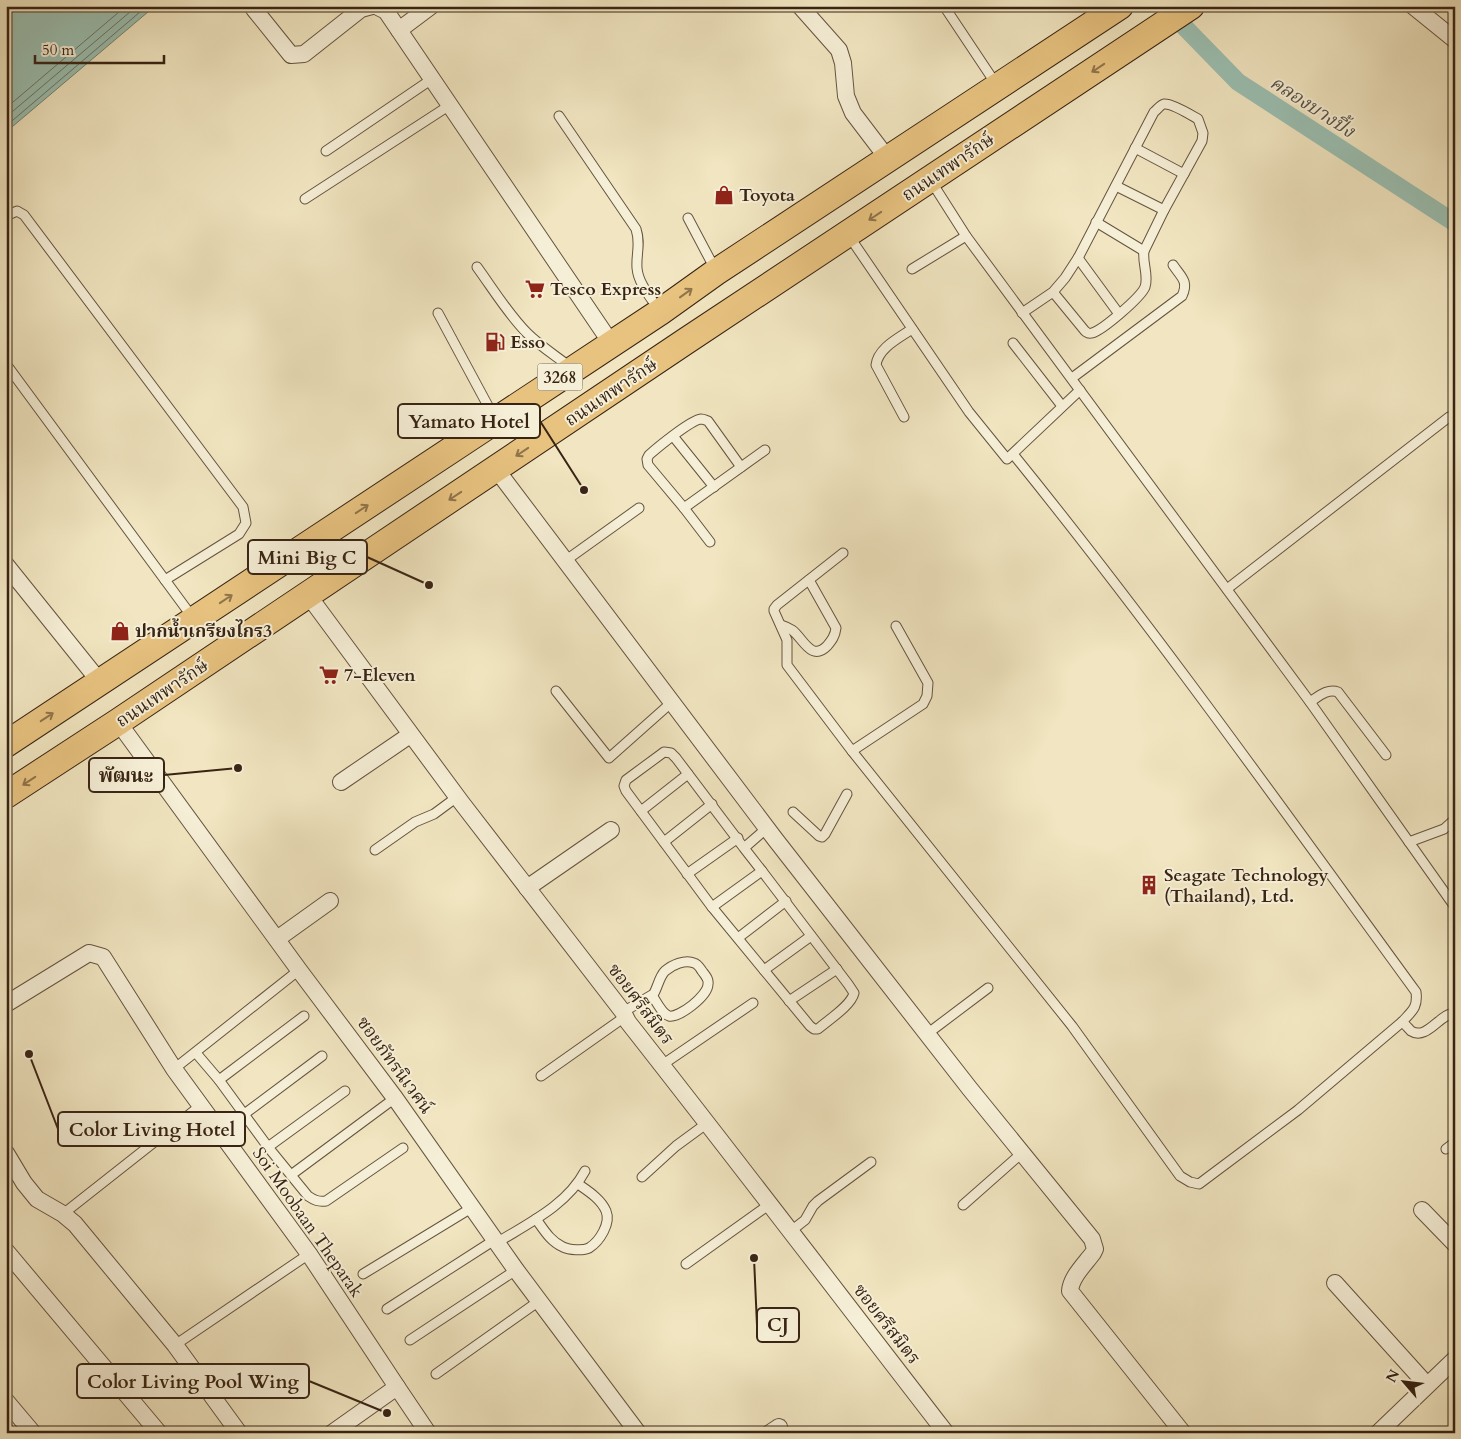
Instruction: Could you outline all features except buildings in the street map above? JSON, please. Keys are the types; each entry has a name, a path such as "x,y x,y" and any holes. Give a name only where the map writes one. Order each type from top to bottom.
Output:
{"main road":[{"name":"ถนนเทพารักษ์","path":"6,795 1191,6"},
{"name":"3268","path":"6,744 1117,8"},
{"path":"660,312 686,341"}],"street":[{"path":"254,9 291,54 304,54 361,9 372,6"},
{"path":"376,6 386,11 611,343"},
{"path":"399,30 431,6"},
{"path":"800,6 839,50 843,63 846,96 853,113 888,159"},
{"path":"1413,6 1455,40"},
{"path":"496,469 767,828 927,1034 1092,1239 1095,1249 1074,1278 1070,1285 1070,1291 1183,1433"},
{"path":"6,565 100,682"},
{"name":"ซอยศรีสมิตร","path":"308,595 410,735 625,1014 628,1022 946,1433"},
{"name":"ซอยภัทรนิเวศน์","path":"118,722 395,1098 516,1270 638,1433"},
{"path":"341,782 410,735"},
{"path":"528,888 611,830"},
{"path":"277,939 330,901"},
{"name":"Soi Moobaan Theparak","path":"7,1003 89,953 103,957 174,1069 309,1254 428,1433"},
{"path":"6,1153 24,1183 37,1199 63,1214 75,1224 174,1345 239,1433"},
{"path":"1422,1210 1455,1244"},
{"path":"6,1251 159,1433"},
{"path":"1334,1283 1427,1385"},
{"path":"1378,1433 1455,1359"},
{"path":"332,1433 397,1387"},
{"path":"6,1401 33,1433"}],"lane":[{"path":"944,6 998,86"},
{"path":"326,151 432,78"},
{"path":"1022,313 1053,292 1065,278 1078,258 1154,112 1164,104 1198,119 1203,133 1202,141 1144,251 1145,288 1130,305 1092,333 1084,331 1053,292"},
{"path":"304,199 450,105"},
{"path":"559,116 636,229 639,237 637,270 641,283 660,312"},
{"path":"1135,148 1184,174"},
{"path":"930,179 966,236 1310,702 1455,907"},
{"path":"1116,186 1164,210"},
{"path":"6,216 17,211 24,215 243,507 246,522 239,534 165,580"},
{"path":"688,218 716,272"},
{"path":"1096,222 1144,251"},
{"path":"848,234 969,412 1007,460 1080,390"},
{"path":"912,269 966,236"},
{"path":"1078,258 1119,314"},
{"path":"1072,378 1182,296 1185,283 1173,265"},
{"path":"477,267 526,333 572,369"},
{"path":"438,313 496,420"},
{"path":"904,417 876,365 877,359 883,350 912,329"},
{"path":"1013,343 1062,406"},
{"path":"6,364 195,620"},
{"path":"1227,589 1449,417"},
{"path":"710,542 648,465 647,459 649,455 695,421 704,419 708,421 741,467"},
{"path":"674,436 714,487"},
{"path":"684,508 765,450"},
{"path":"843,553 774,608 787,640 787,665 852,751 1072,1026 1180,1176 1190,1182 1199,1184 1298,1110 1402,1022 1414,1009 1417,1001 1416,992 1210,710 1084,543 1013,454"},
{"path":"565,561 639,508"},
{"path":"781,625 791,629 809,650 824,649 833,639 836,634 836,628 809,580"},
{"path":"852,751 923,704 927,696 928,683 896,626"},
{"path":"556,691 609,758 672,702"},
{"path":"1310,702 1327,691 1338,692 1386,755"},
{"path":"664,752 676,758 712,804 854,993 847,1005 818,1029 810,1026 712,907 624,786 626,780 664,752"},
{"path":"641,811 688,774"},
{"path":"793,812 818,836 822,837 847,794"},
{"path":"375,850 415,822 434,814 457,797"},
{"path":"664,842 712,804"},
{"path":"1409,842 1444,829 1455,819"},
{"path":"744,848 767,828"},
{"path":"687,874 738,838"},
{"path":"712,907 762,871"},
{"path":"738,938 786,901"},
{"path":"764,970 811,936"},
{"path":"541,1076 652,995 661,976 666,970 676,964 693,962 706,976 709,984 698,1001 676,1015 670,1016 665,1014 652,995"},
{"path":"789,1001 837,969"},
{"path":"174,1069 300,970"},
{"path":"927,1034 988,988"},
{"path":"662,1065 753,1003"},
{"path":"1402,1022 1412,1031 1419,1034 1426,1031 1449,1013 1455,1013"},
{"path":"219,1080 304,1016"},
{"path":"196,1053 219,1080 268,1148 308,1196 319,1202 326,1201 403,1148"},
{"path":"243,1115 322,1056"},
{"path":"268,1148 345,1091"},
{"path":"291,1175 395,1098"},
{"path":"63,1214 200,1106"},
{"path":"642,1177 676,1146 706,1124"},
{"path":"1446,1149 1455,1142"},
{"path":"963,1205 1022,1153"},
{"path":"791,1231 805,1220 818,1200 871,1162"},
{"path":"387,1309 548,1212 578,1184 585,1171"},
{"path":"536,1219 550,1238 564,1248 588,1249 600,1237 606,1225 607,1212 598,1199 578,1184"},
{"path":"686,1264 770,1204"},
{"path":"363,1274 473,1207"},
{"path":"174,1345 309,1254"},
{"path":"410,1340 516,1270"},
{"path":"436,1374 539,1301"}],"water":[{"path":"16,6 155,6 6,132 6,14"}],"waterway":[{"name":"คลองบางปิ้ง","path":"1164,6 1238,82 1455,223"}],"place":[{"name":"Toyota","path":"724,195"},
{"name":"Tesco Express","path":"535,289"},
{"name":"Esso","path":"495,342"},
{"name":"Yamato Hotel","path":"584,490"},
{"name":"Mini Big C","path":"429,585"},
{"name":"ปากน้ำเกรียงไกร3","path":"120,631"},
{"name":"7-Eleven","path":"329,675"},
{"name":"พัฒนะ","path":"238,768"},
{"name":"Seagate Technology (Thailand), Ltd.","path":"1149,885"},
{"name":"Color Living Hotel","path":"29,1054"},
{"name":"CJ","path":"754,1258"},
{"name":"Color Living Pool Wing","path":"387,1413"}]}
